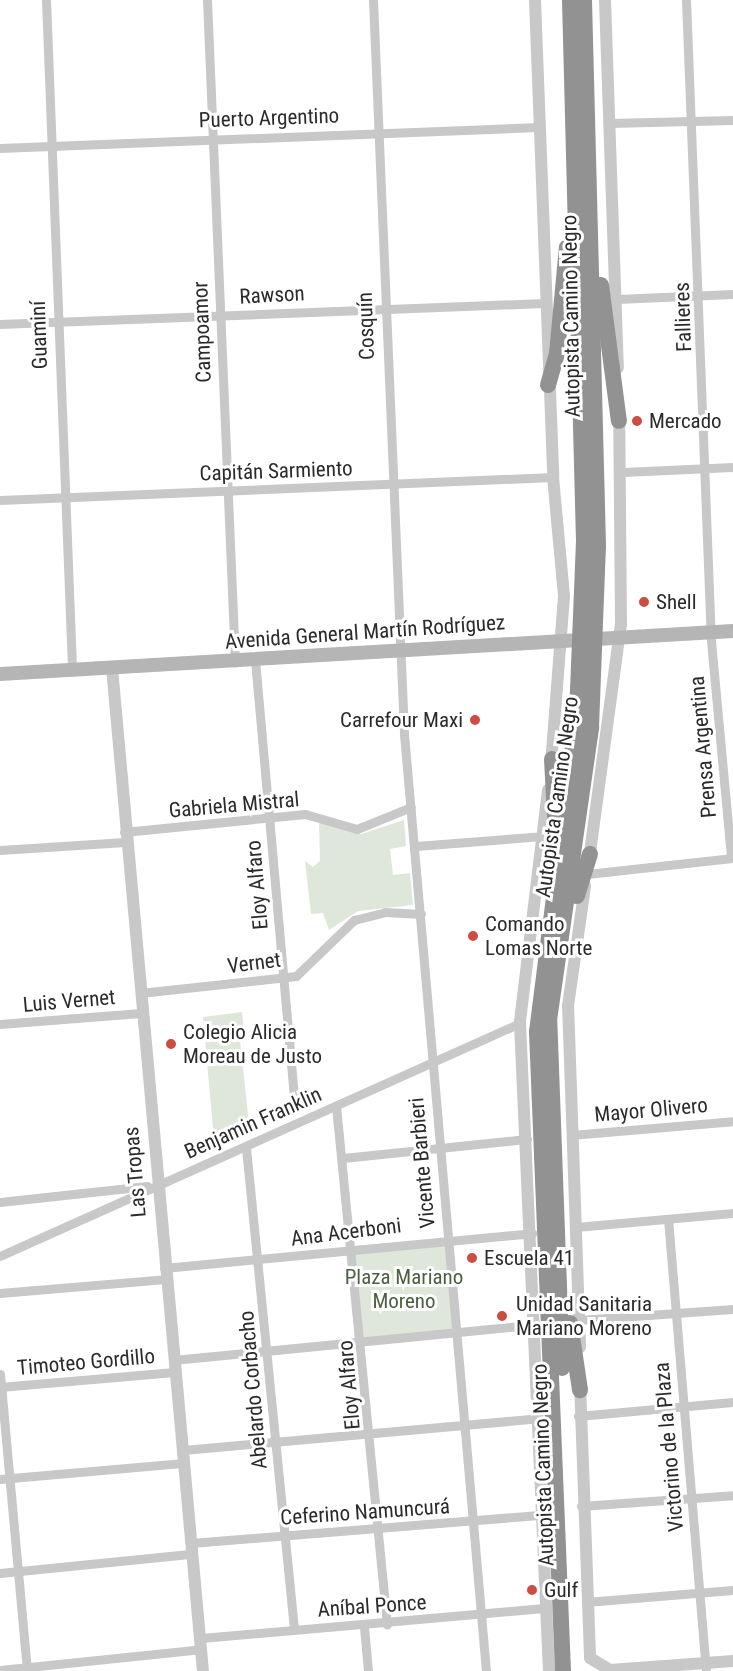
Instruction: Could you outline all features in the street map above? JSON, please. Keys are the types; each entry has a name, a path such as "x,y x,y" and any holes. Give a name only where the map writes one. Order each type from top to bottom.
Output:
{"highway":[{"name":"Autopista Camino Negro","path":"569,1665 534,1142 537,1032 577,715 591,544 574,177 570,0"},
{"name":"Autopista Camino Negro","path":"569,1665 549,1020 591,727 589,124 584,0"},
{"path":"589,124 598,256 620,421"},
{"path":"548,385 557,354 574,177"},
{"path":"544,964 557,800 552,759"},
{"path":"549,1020 590,854"},
{"path":"532,1233 534,1142"},
{"path":"555,1227 580,1390"}],"main road":[{"name":"Avenida General Martín Rodríguez","path":"0,674 733,631"}],"street":[{"name":"Guaminí","path":"46,0 72,669"},
{"name":"Campoamor","path":"207,0 235,662"},
{"name":"Cosquín","path":"373,0 383,308 399,651"},
{"path":"343,1158 534,1142 520,1023 552,759 564,596 553,477 548,385 535,0"},
{"path":"605,0 623,472 621,637 568,992 579,1320 578,1416 586,1602 593,1663 610,1670 706,1667 733,1661"},
{"name":"Fallieres","path":"686,0 707,468 711,632"},
{"path":"610,123 733,120"},
{"name":"Puerto Argentino","path":"0,148 539,127"},
{"path":"617,299 733,294"},
{"name":"Rawson","path":"0,324 546,303"},
{"path":"623,472 733,467"},
{"name":"Capitán Sarmiento","path":"0,500 553,477"},
{"name":"Prensa Argentina","path":"711,632 728,751 732,858"},
{"name":"Vicente Barbieri","path":"399,651 438,1149 486,1671"},
{"name":"Eloy Alfaro","path":"255,660 295,1106"},
{"name":"Las Tropas","path":"112,668 156,1185 204,1671"},
{"name":"Gabriela Mistral","path":"0,850 269,821 305,814 357,829 411,807"},
{"path":"416,846 542,836"},
{"path":"587,874 732,858"},
{"name":"Vernet","path":"140,993 284,979 305,970 354,920 385,912 421,914"},
{"name":"Luis Vernet","path":"0,1024 141,1013"},
{"name":"Benjamin Franklin","path":"0,1256 156,1185 246,1148 520,1023"},
{"name":"Eloy Alfaro","path":"336,1106 363,1340 387,1625"},
{"name":"Mayor Olivero","path":"571,1135 733,1120"},
{"name":"Abelardo Corbacho","path":"246,1148 268,1349 294,1630"},
{"path":"0,1202 156,1185"},
{"path":"576,1227 733,1213"},
{"name":"Victorino de la Plaza","path":"668,1219 706,1667"},
{"path":"532,1233 549,1671"},
{"name":"Ana Acerboni","path":"0,1293 165,1274 352,1248 447,1238 532,1233"},
{"path":"579,1320 733,1309"},
{"name":"Timoteo Gordillo","path":"1,1387 174,1366 268,1349 537,1324"},
{"path":"0,1374 5,1479 18,1571 26,1669"},
{"path":"578,1416 733,1402"},
{"path":"5,1479 277,1444 539,1418"},
{"path":"581,1506 733,1495"},
{"name":"Ceferino Namuncurá","path":"0,1573 284,1536 542,1515"},
{"path":"586,1602 733,1590"},
{"name":"Aníbal Ponce","path":"0,1670 26,1669 294,1630 387,1625 546,1608"},
{"path":"364,1627 368,1671"}],"green space":[{"path":"404,820 406,846 390,849 393,875 410,873 413,905 358,911 329,930 323,913 311,914 305,861 313,867 320,861 319,821 361,834"},
{"path":"242,1012 244,1030 239,1031 250,1133 215,1151 203,1017"},
{"name":"Plaza Mariano Moreno","path":"447,1238 455,1333 360,1341 351,1246"}],"place":[{"name":"Mercado","path":"637,421"},
{"name":"Shell","path":"644,602"},
{"name":"Carrefour Maxi","path":"475,720"},
{"name":"Comando Lomas Norte","path":"473,936"},
{"name":"Colegio Alicia Moreau de Justo","path":"171,1044"},
{"name":"Escuela 41","path":"472,1258"},
{"name":"Unidad Sanitaria Mariano Moreno","path":"502,1316"},
{"name":"Gulf","path":"532,1590"}]}
